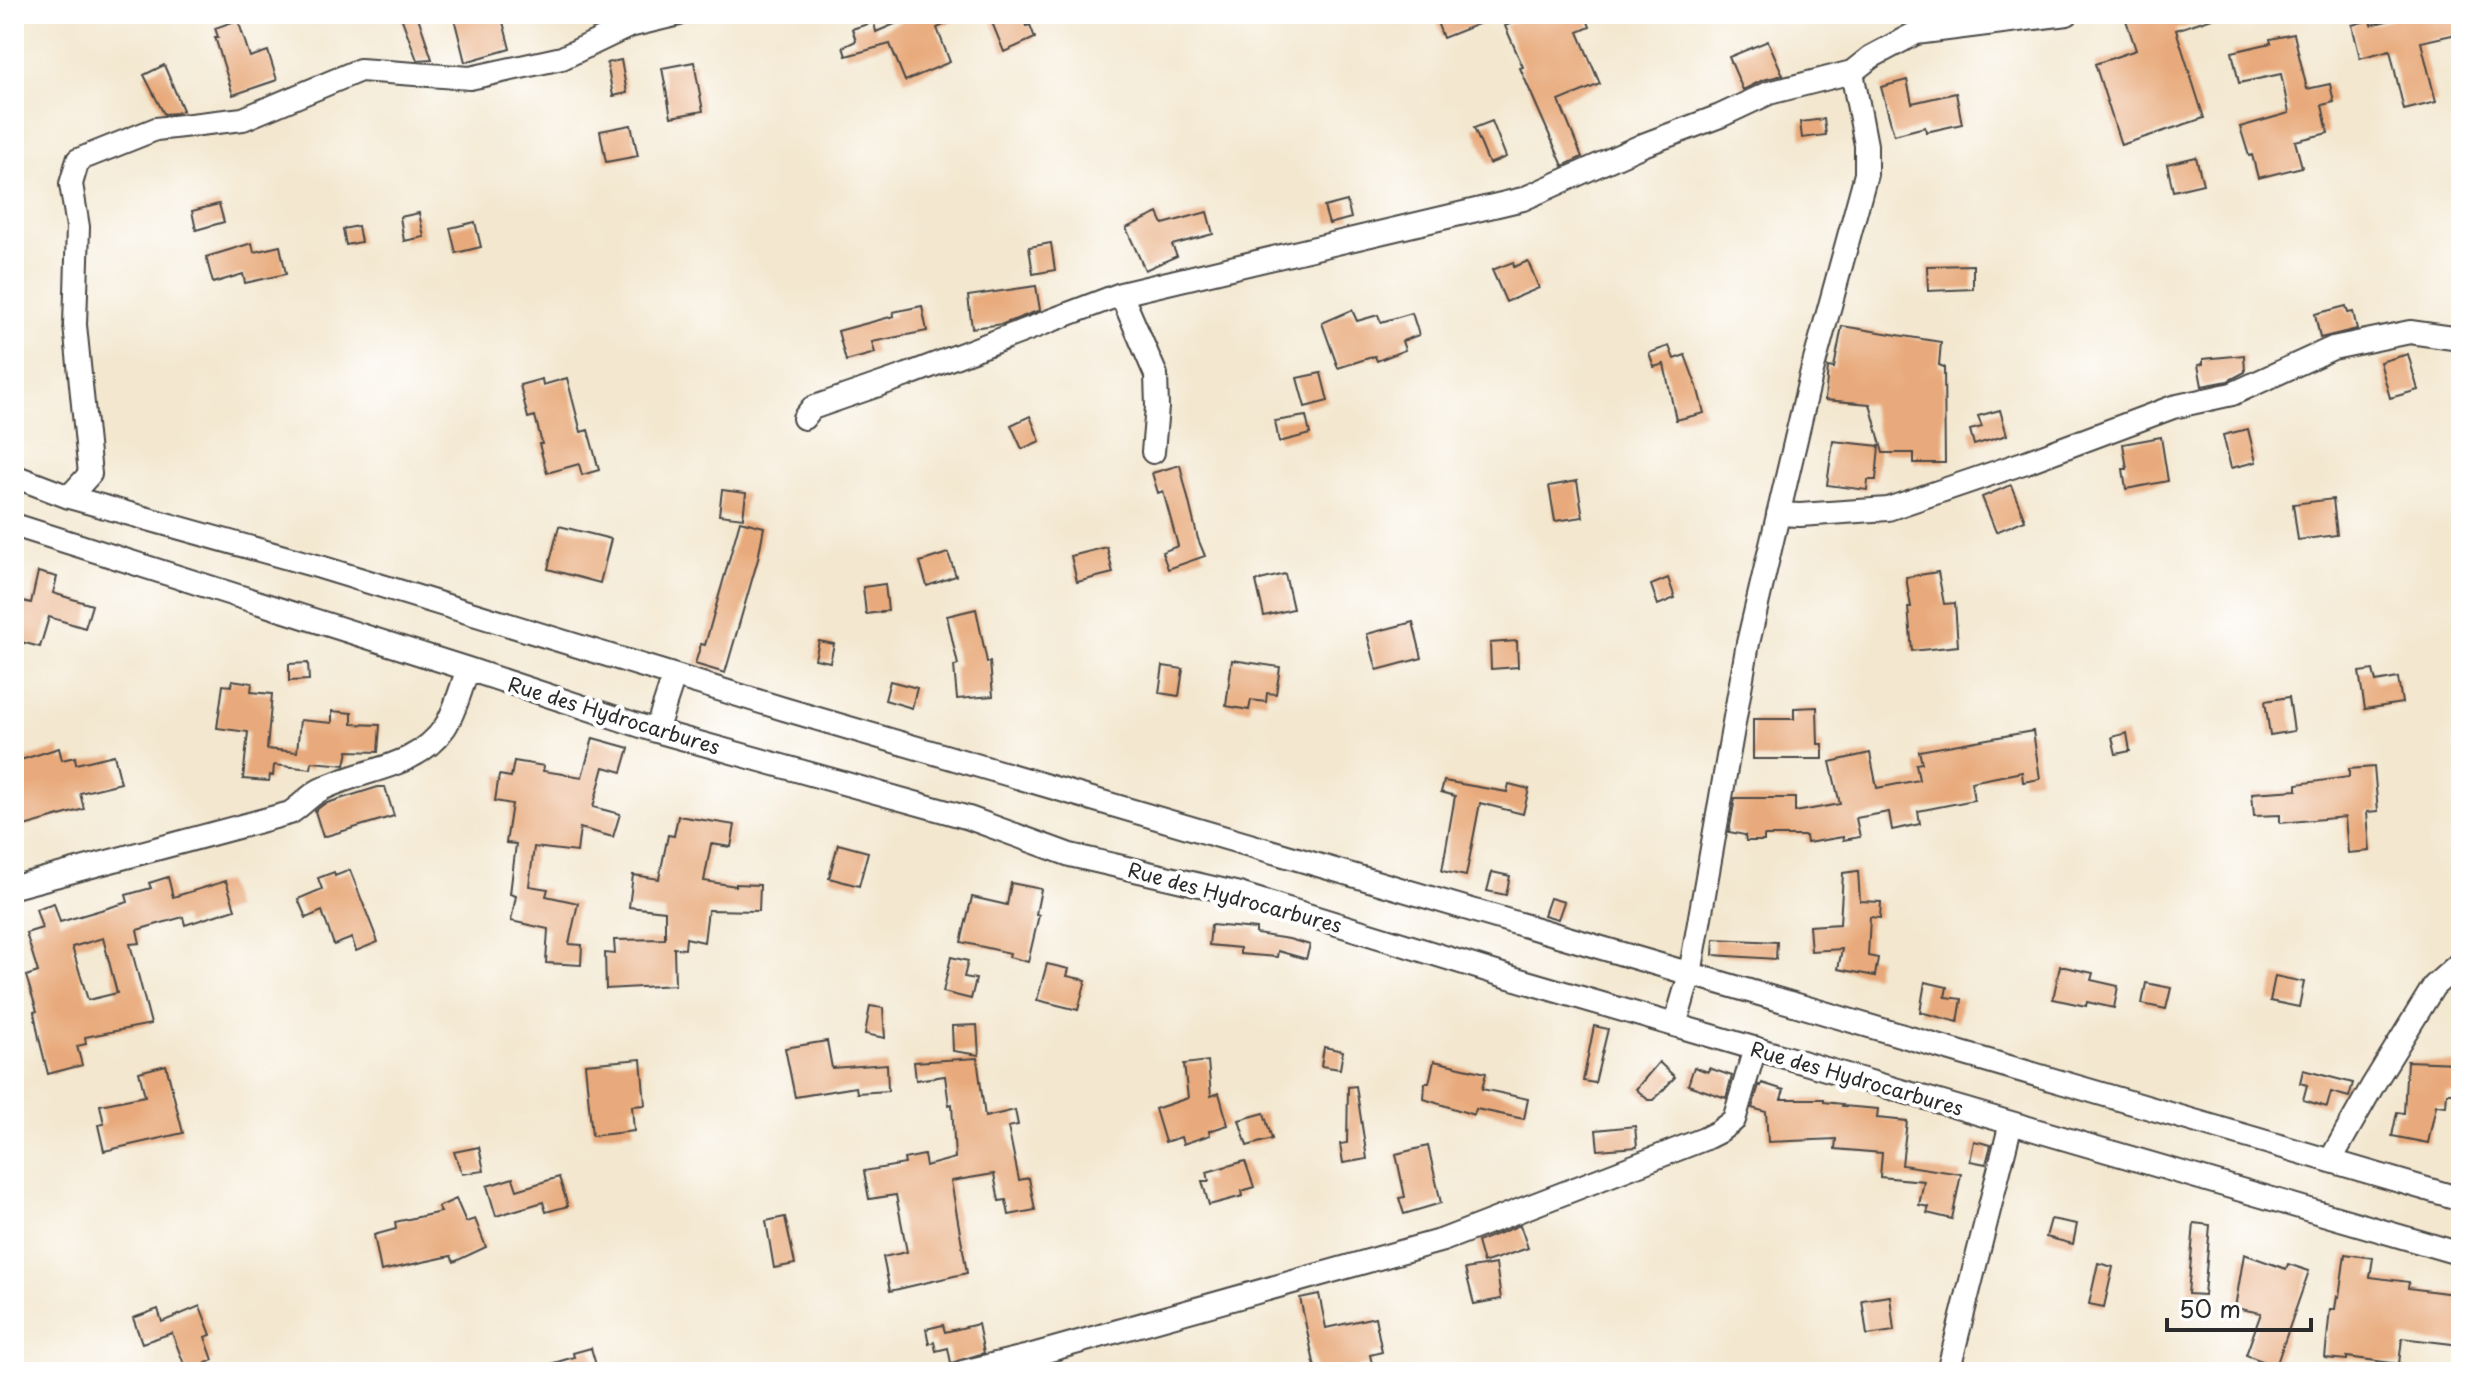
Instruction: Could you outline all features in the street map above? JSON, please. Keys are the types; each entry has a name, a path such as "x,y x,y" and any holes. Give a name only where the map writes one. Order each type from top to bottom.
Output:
{"street":[{"path":"69,497 90,474 75,325 78,227 71,184 78,160 156,129 243,119 360,70 470,78 562,58 629,26 679,14"},
{"path":"804,418 812,408 1121,294 1523,199 1769,93 1852,72 1871,57 1916,33 2067,14"},
{"path":"1675,1025 1690,974 1748,643 1811,375 1866,174 1866,145 1852,72"},
{"path":"1121,294 1156,375 1153,452"},
{"path":"1778,514 1888,509 2173,407 2232,394 2333,348 2410,332 2461,337"},
{"path":"14,476 69,497 320,567 674,676 2461,1199"},
{"name":"Rue des Hydrocarbures","path":"14,525 656,731 969,818 1070,855 1239,894 1675,1025 2461,1254"},
{"path":"14,887 290,813 320,790 410,759 431,745 447,724 468,669"},
{"path":"656,731 674,676"},
{"path":"2330,1161 2434,986 2461,962"},
{"path":"963,1372 1443,1240 1704,1139 1734,1120 1755,1048"},
{"path":"1948,1372 2011,1123"}],"building":[{"path":"400,14 417,14 432,59 417,60"},
{"path":"453,14 501,14 510,49 465,62"},
{"path":"918,14 967,14 937,28 950,62 905,81 890,44 846,56 843,47 856,41 852,29 874,22 876,32"},
{"path":"1006,14 1021,14 1035,38 1004,52 991,20"},
{"path":"1434,14 1501,14 1501,15 1443,38"},
{"path":"1533,14 1585,14 1590,27 1578,32 1600,84 1559,101 1582,157 1563,166 1505,26"},
{"path":"2124,14 2215,14 2215,17 2176,30 2204,118 2121,145 2095,64 2136,50"},
{"path":"2414,14 2461,14 2461,33 2421,42 2436,102 2404,110 2390,50 2360,58 2352,25 2370,20 2371,25"},
{"path":"238,20 250,57 268,51 277,80 233,95 215,28"},
{"path":"2294,34 2307,89 2330,84 2334,102 2322,105 2328,133 2295,141 2302,167 2258,178 2240,127 2289,113 2281,74 2239,83 2232,52"},
{"path":"1768,41 1783,75 1743,90 1729,57"},
{"path":"621,60 627,93 613,96 607,63"},
{"path":"694,62 703,111 671,117 662,68"},
{"path":"164,65 183,110 177,113 164,114 144,75"},
{"path":"1907,80 1912,103 1956,93 1962,124 1926,132 1925,127 1894,135 1881,87"},
{"path":"1824,119 1826,135 1802,138 1800,122"},
{"path":"1492,121 1506,157 1489,164 1474,128"},
{"path":"631,125 638,156 606,162 600,131"},
{"path":"2196,157 2203,184 2173,191 2167,164"},
{"path":"1347,201 1351,218 1329,224 1324,207"},
{"path":"219,204 224,222 196,230 192,211"},
{"path":"1207,212 1213,234 1172,245 1177,256 1145,270 1126,228 1158,213 1163,224"},
{"path":"419,213 424,237 404,241 400,217"},
{"path":"475,222 481,247 456,253 450,228"},
{"path":"358,226 361,242 346,245 343,229"},
{"path":"252,243 254,252 280,246 286,274 245,283 243,274 213,283 206,257"},
{"path":"1051,243 1055,270 1033,274 1029,247"},
{"path":"1528,261 1539,288 1506,302 1492,270 1513,262 1514,267"},
{"path":"1973,265 1973,289 1928,291 1927,266"},
{"path":"1036,286 1040,310 1003,324 972,328 968,296"},
{"path":"922,306 927,331 872,342 875,353 846,361 838,331 894,316 893,312"},
{"path":"2346,306 2348,313 2353,312 2357,329 2320,338 2315,314"},
{"path":"1352,310 1357,321 1378,315 1381,322 1412,313 1419,335 1402,341 1405,350 1377,361 1375,356 1338,368 1322,323"},
{"path":"1842,326 1941,342 1939,365 1944,367 1945,463 1914,463 1914,453 1883,453 1870,404 1825,400 1828,367 1834,368"},
{"path":"1669,346 1674,359 1685,355 1704,413 1676,420 1664,364 1654,367 1649,353"},
{"path":"2408,354 2418,390 2390,398 2380,362"},
{"path":"2244,355 2245,372 2228,381 2202,386 2198,365 2203,364 2203,359"},
{"path":"1321,373 1328,401 1305,407 1297,378"},
{"path":"567,378 581,432 588,430 599,470 582,475 579,464 547,473 535,416 528,418 520,385 542,379 543,385"},
{"path":"2000,410 2007,435 1974,445 1970,430 1982,427 1978,416"},
{"path":"1030,416 1040,441 1022,449 1011,425"},
{"path":"1306,416 1310,434 1279,442 1275,421"},
{"path":"2248,429 2256,462 2231,468 2223,435"},
{"path":"2161,437 2168,481 2126,489 2123,444"},
{"path":"1833,441 1879,446 1876,480 1868,480 1867,490 1827,485"},
{"path":"1180,465 1205,556 1168,569 1162,552 1178,546 1163,491 1158,493 1152,473"},
{"path":"1577,481 1583,517 1555,521 1549,486"},
{"path":"2011,485 2025,520 1996,532 1982,497"},
{"path":"722,490 746,493 743,518 719,515"},
{"path":"2333,499 2337,535 2298,540 2293,504"},
{"path":"740,521 764,527 758,559 725,673 695,664 701,644 705,645"},
{"path":"559,526 611,539 600,583 548,569"},
{"path":"1107,547 1113,573 1077,582 1071,556"},
{"path":"948,553 956,576 927,586 920,562"},
{"path":"38,572 57,577 53,593 92,605 85,628 49,617 40,647 14,640 23,601 31,603"},
{"path":"1938,572 1944,604 1955,603 1958,646 1912,651 1908,607 1911,607 1906,577"},
{"path":"1285,574 1293,609 1264,616 1256,581"},
{"path":"1668,578 1675,598 1658,605 1651,585"},
{"path":"885,584 888,611 866,614 863,587"},
{"path":"976,609 987,662 990,662 993,696 957,699 954,666 958,665 947,616"},
{"path":"1413,622 1422,658 1377,670 1367,634"},
{"path":"819,641 834,644 830,662 815,659"},
{"path":"1517,641 1518,667 1491,669 1490,643"},
{"path":"1232,660 1280,667 1276,694 1267,693 1266,702 1251,700 1249,710 1226,706"},
{"path":"308,663 309,680 289,681 289,664"},
{"path":"1163,666 1183,669 1179,696 1159,693"},
{"path":"2373,670 2376,682 2398,678 2402,703 2365,709 2359,672"},
{"path":"232,680 252,683 251,692 272,694 267,749 297,752 300,720 332,723 332,711 352,713 352,724 380,725 378,752 348,751 345,765 312,762 311,769 274,765 269,781 243,779 248,732 217,728 223,685 231,686"},
{"path":"890,681 917,688 912,708 885,700"},
{"path":"2289,697 2294,731 2270,735 2265,701"},
{"path":"1817,707 1818,744 1823,744 1823,759 1753,759 1753,719 1794,719 1794,708"},
{"path":"2033,731 2040,779 2023,782 2022,772 1971,782 1974,800 1918,811 1920,824 1892,830 1889,812 1856,818 1860,837 1807,843 1806,836 1764,836 1764,841 1746,841 1745,835 1729,832 1735,798 1795,798 1795,812 1840,804 1830,762 1870,753 1877,788 1919,780 1916,764 1922,763 1919,751"},
{"path":"2127,733 2130,751 2116,754 2112,737"},
{"path":"593,738 629,748 622,772 604,767 593,807 620,814 613,837 580,828 577,852 534,847 529,886 548,889 546,896 578,903 569,944 582,945 581,965 546,963 548,929 511,921 516,896 510,894 516,844 506,843 512,804 495,801 499,775 511,777 514,761 544,766 543,771 582,777"},
{"path":"59,748 62,760 75,757 76,764 114,755 121,783 80,793 84,809 14,829 14,762"},
{"path":"2374,767 2378,811 2367,812 2370,851 2348,853 2345,817 2280,823 2280,815 2254,816 2252,793 2297,790 2297,784 2349,777 2349,769"},
{"path":"1444,781 1507,792 1509,784 1529,789 1523,814 1480,803 1466,876 1442,871 1455,796 1441,792"},
{"path":"385,787 394,816 323,837 315,811 324,804"},
{"path":"678,816 735,825 731,847 711,844 704,881 736,886 760,885 759,911 708,910 704,942 686,938 685,949 674,948 675,985 606,989 605,953 615,954 614,940 665,939 665,911 629,907 633,875 659,879 668,835 674,836"},
{"path":"838,844 868,852 859,886 829,878"},
{"path":"350,870 378,942 356,951 352,938 334,945 322,911 306,918 298,899 322,889 318,878"},
{"path":"1858,871 1860,901 1881,902 1880,918 1870,917 1868,956 1878,958 1875,976 1838,969 1842,949 1811,951 1809,926 1840,924 1843,873"},
{"path":"1492,872 1510,876 1506,895 1487,891"},
{"path":"168,877 173,897 226,881 235,909 185,925 183,917 137,930 140,943 130,944 151,1024 85,1037 86,1044 77,1046 82,1065 48,1074 34,1012 37,1011 26,976 38,972 26,933 42,928 36,909 54,903 60,922 128,902 126,895 151,888 149,883","holes":["103,938 117,993 88,1000 72,947"]},
{"path":"1011,883 1041,889 1036,914 1039,915 1028,962 1009,957 1010,953 961,942 972,897 1007,905"},
{"path":"1550,898 1564,902 1558,919 1544,915"},
{"path":"1211,925 1256,929 1256,934 1310,945 1306,959 1278,951 1277,957 1240,954 1240,948 1209,945"},
{"path":"1714,939 1777,942 1776,959 1713,955"},
{"path":"951,957 968,961 964,977 976,979 971,999 943,992"},
{"path":"1047,964 1069,969 1067,976 1086,980 1078,1010 1037,1000"},
{"path":"2060,966 2093,973 2091,980 2118,986 2114,1008 2053,999"},
{"path":"2275,976 2304,982 2299,1007 2270,1001"},
{"path":"1925,982 1947,987 1945,997 1962,999 1958,1022 1920,1012"},
{"path":"2146,983 2171,988 2166,1009 2142,1004"},
{"path":"870,1006 883,1008 885,1038 865,1034"},
{"path":"977,1025 979,1055 953,1051 952,1026"},
{"path":"1594,1026 1608,1029 1595,1083 1583,1081"},
{"path":"827,1041 832,1068 887,1064 888,1091 857,1093 856,1087 795,1097 785,1048"},
{"path":"1324,1047 1343,1051 1340,1069 1321,1066"},
{"path":"977,1058 985,1117 1015,1110 1018,1125 1008,1127 1019,1180 1029,1178 1035,1210 1009,1215 1006,1200 999,1201 994,1174 951,1181 967,1273 890,1291 883,1257 907,1252 896,1195 869,1199 864,1171 905,1164 904,1159 924,1155 926,1166 955,1158 952,1104 949,1105 945,1076 916,1080 914,1062"},
{"path":"641,1059 645,1105 632,1106 634,1131 592,1136 585,1064"},
{"path":"1208,1061 1211,1096 1219,1093 1228,1125 1183,1144 1181,1137 1165,1142 1155,1109 1188,1098 1184,1064"},
{"path":"1434,1061 1486,1073 1482,1089 1528,1099 1524,1119 1476,1109 1474,1115 1424,1099 1425,1083 1429,1083"},
{"path":"2407,1061 2456,1063 2455,1093 2447,1093 2446,1106 2436,1105 2428,1143 2392,1136 2397,1112 2404,1113"},
{"path":"1659,1062 1675,1077 1654,1100 1648,1100 1636,1089"},
{"path":"166,1065 183,1133 104,1151 98,1125 104,1124 100,1105 145,1096 139,1072"},
{"path":"1694,1067 1708,1072 1709,1068 1732,1076 1726,1098 1688,1085"},
{"path":"2303,1070 2353,1083 2349,1097 2331,1092 2327,1107 2303,1100 2307,1085 2300,1083"},
{"path":"1762,1083 1784,1090 1781,1099 1824,1099 1824,1102 1842,1106 1878,1109 1877,1118 1907,1121 1902,1165 1961,1174 1952,1219 1927,1213 1929,1207 1919,1205 1924,1181 1880,1177 1882,1153 1835,1149 1836,1139 1768,1142 1766,1112 1752,1108"},
{"path":"1356,1086 1367,1159 1343,1163 1340,1144 1347,1143 1348,1087"},
{"path":"1264,1113 1272,1139 1247,1146 1239,1120"},
{"path":"1635,1126 1637,1147 1598,1150 1596,1130"},
{"path":"1974,1141 1991,1145 1986,1164 1970,1161"},
{"path":"1428,1146 1441,1203 1404,1214 1399,1198 1405,1197 1396,1154"},
{"path":"479,1147 484,1171 462,1174 454,1152"},
{"path":"1245,1161 1254,1187 1242,1191 1243,1196 1209,1205 1202,1181 1209,1181 1207,1172"},
{"path":"559,1177 568,1206 546,1212 543,1202 496,1216 487,1186 513,1178 517,1190"},
{"path":"456,1199 466,1222 475,1219 486,1247 454,1262 451,1256 381,1271 374,1235 396,1229 395,1222 441,1212 438,1207"},
{"path":"785,1217 795,1264 774,1268 766,1221"},
{"path":"2051,1219 2077,1224 2073,1244 2046,1237"},
{"path":"2194,1223 2210,1225 2204,1295 2188,1294"},
{"path":"1520,1225 1528,1248 1483,1263 1477,1242"},
{"path":"2244,1254 2286,1269 2288,1264 2309,1271 2276,1366 2246,1355 2261,1313 2235,1308"},
{"path":"2345,1254 2373,1258 2370,1277 2409,1282 2408,1288 2461,1295 2461,1345 2402,1338 2399,1364 2347,1357 2347,1360 2325,1358 2330,1309 2335,1309 2339,1297"},
{"path":"2098,1263 2113,1267 2104,1307 2089,1304"},
{"path":"1496,1264 1501,1299 1474,1304 1465,1269"},
{"path":"1319,1294 1326,1328 1375,1317 1382,1352 1370,1355 1372,1364 1335,1372 1316,1372 1300,1298"},
{"path":"1890,1296 1894,1331 1867,1335 1862,1300"},
{"path":"200,1306 211,1335 205,1337 213,1360 206,1363 209,1372 187,1372 172,1333 142,1343 133,1318 158,1309 162,1322"},
{"path":"978,1324 984,1353 951,1363 948,1348 936,1351 934,1342 929,1344 926,1329 943,1325 945,1332"},
{"path":"591,1348 598,1372 537,1372 537,1368 574,1357 573,1353"}]}
